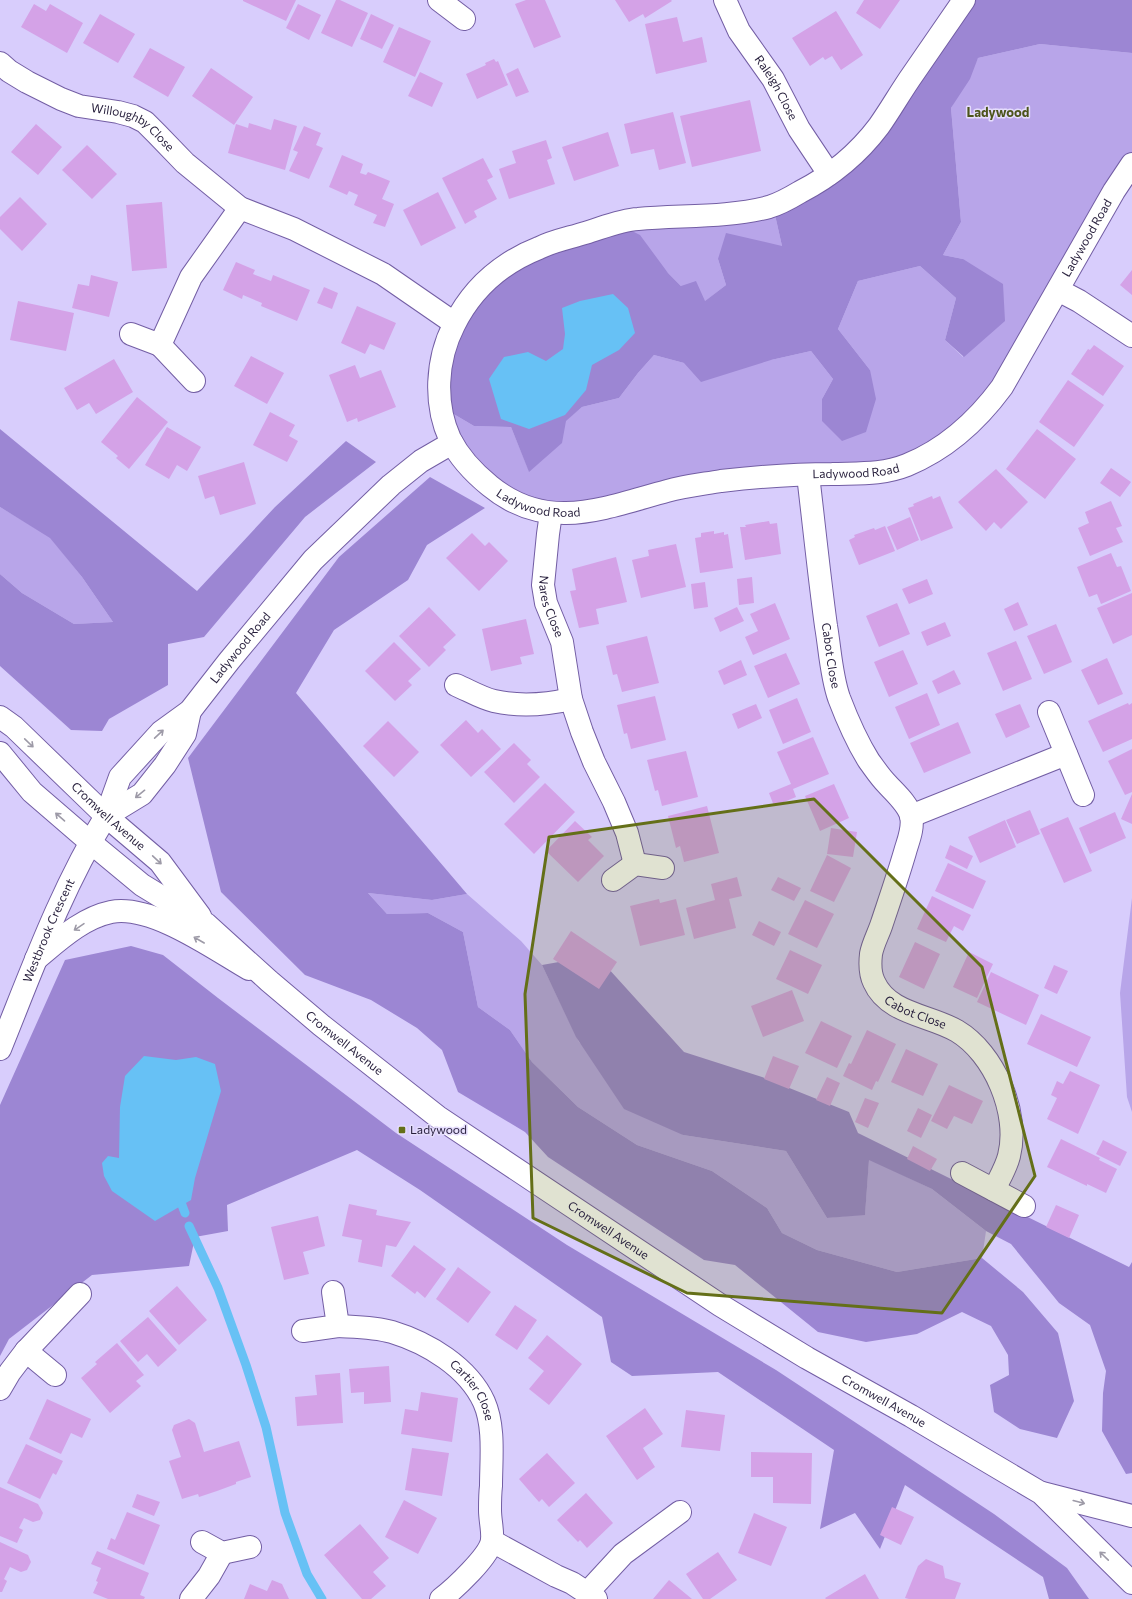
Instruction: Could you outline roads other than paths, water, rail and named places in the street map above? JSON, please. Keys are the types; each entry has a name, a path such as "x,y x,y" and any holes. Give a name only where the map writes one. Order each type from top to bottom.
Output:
{"street":[{"path":"439,0 464,18"},
{"name":"Raleigh Close","path":"725,0 739,31 773,79 799,129 829,174"},
{"name":"Ladywood Road","path":"964,0 878,126 854,155 802,192 773,206 748,211 704,216 634,219 542,246 520,256 486,280 469,300 454,323 442,361 439,381 440,406 444,424 452,443 472,470 504,497 526,507 551,513 574,513 603,509 672,490 722,481 808,475 863,474 884,472 906,465 932,452 954,438 989,406 1002,387 1114,191 1132,164"},
{"name":"Willoughby Close","path":"3,72 79,106 118,112 133,116 144,122 185,163 240,208 294,229 383,274 454,323"},
{"path":"160,345 191,277 240,208"},
{"path":"1058,290 1080,301 1132,336"},
{"path":"131,334 160,345 194,381"},
{"name":"Ladywood Road","path":"106,816 120,777 124,772 161,732 190,711 229,661 313,560 391,485 421,461 452,443"},
{"name":"Cabot Close","path":"808,475 833,671 839,697 855,736 868,759 885,782 905,804 911,816 911,829 899,872 871,954 871,970 874,982 881,993 889,1001 900,1008 958,1031 990,1064 998,1078 1004,1095 1010,1120 1011,1138 1009,1156 994,1190"},
{"name":"Nares Close","path":"551,513 543,585 546,603 562,642 571,699 582,732 594,762 614,802 627,833 635,864"},
{"path":"456,685 493,701 525,705 551,704 571,699"},
{"path":"1049,712 1083,795"},
{"name":"Cromwell Avenue","path":"0,717 14,727 106,816 160,862 206,924"},
{"name":"Cromwell Avenue","path":"0,753 32,792 90,842 142,885 206,924 269,981 374,1068 438,1117 720,1305 807,1358 911,1416 1041,1492 1132,1583"},
{"path":"911,816 1066,754"},
{"name":"Westbrook Crescent","path":"0,1049 36,959 74,872 106,816"},
{"path":"613,880 635,864 663,868"},
{"path":"36,959 65,936 86,922 111,912 134,912 150,916 170,924 269,981"},
{"path":"962,1174 1024,1206"},
{"path":"333,1292 338,1326"},
{"path":"0,1389 10,1372 26,1351 80,1294"},
{"name":"Cartier Close","path":"303,1331 338,1326 367,1328 392,1332 415,1341 438,1353 458,1368 474,1385 484,1402 490,1426 492,1457 490,1510 492,1541"},
{"path":"26,1351 55,1376"},
{"name":"Cromwell Avenue","path":"1041,1492 1132,1516"},
{"path":"441,1599 454,1589 481,1561 492,1541 592,1596 623,1554 680,1512"},
{"path":"202,1542 222,1553 250,1547"},
{"path":"191,1599 209,1576 222,1553"}],"water":[{"path":"613,294 628,308 635,333 619,350 592,365 586,390 565,415 529,429 501,419 489,379 504,357 528,352 546,361 563,349 565,334 562,308 580,301"},
{"path":"144,1056 176,1060 196,1057 215,1064 221,1091 195,1178 191,1200 155,1221 112,1191 104,1176 102,1163 108,1156 119,1158 120,1107 125,1076"}],"waterway":[{"path":"182,1205 185,1213"},
{"path":"189,1226 218,1288 246,1365 266,1427 285,1513 307,1574 322,1599"}],"place":[{"name":"Ladywood","path":"402,1130"}],"district":[{"name":"Ladywood","path":"998,112"}]}
